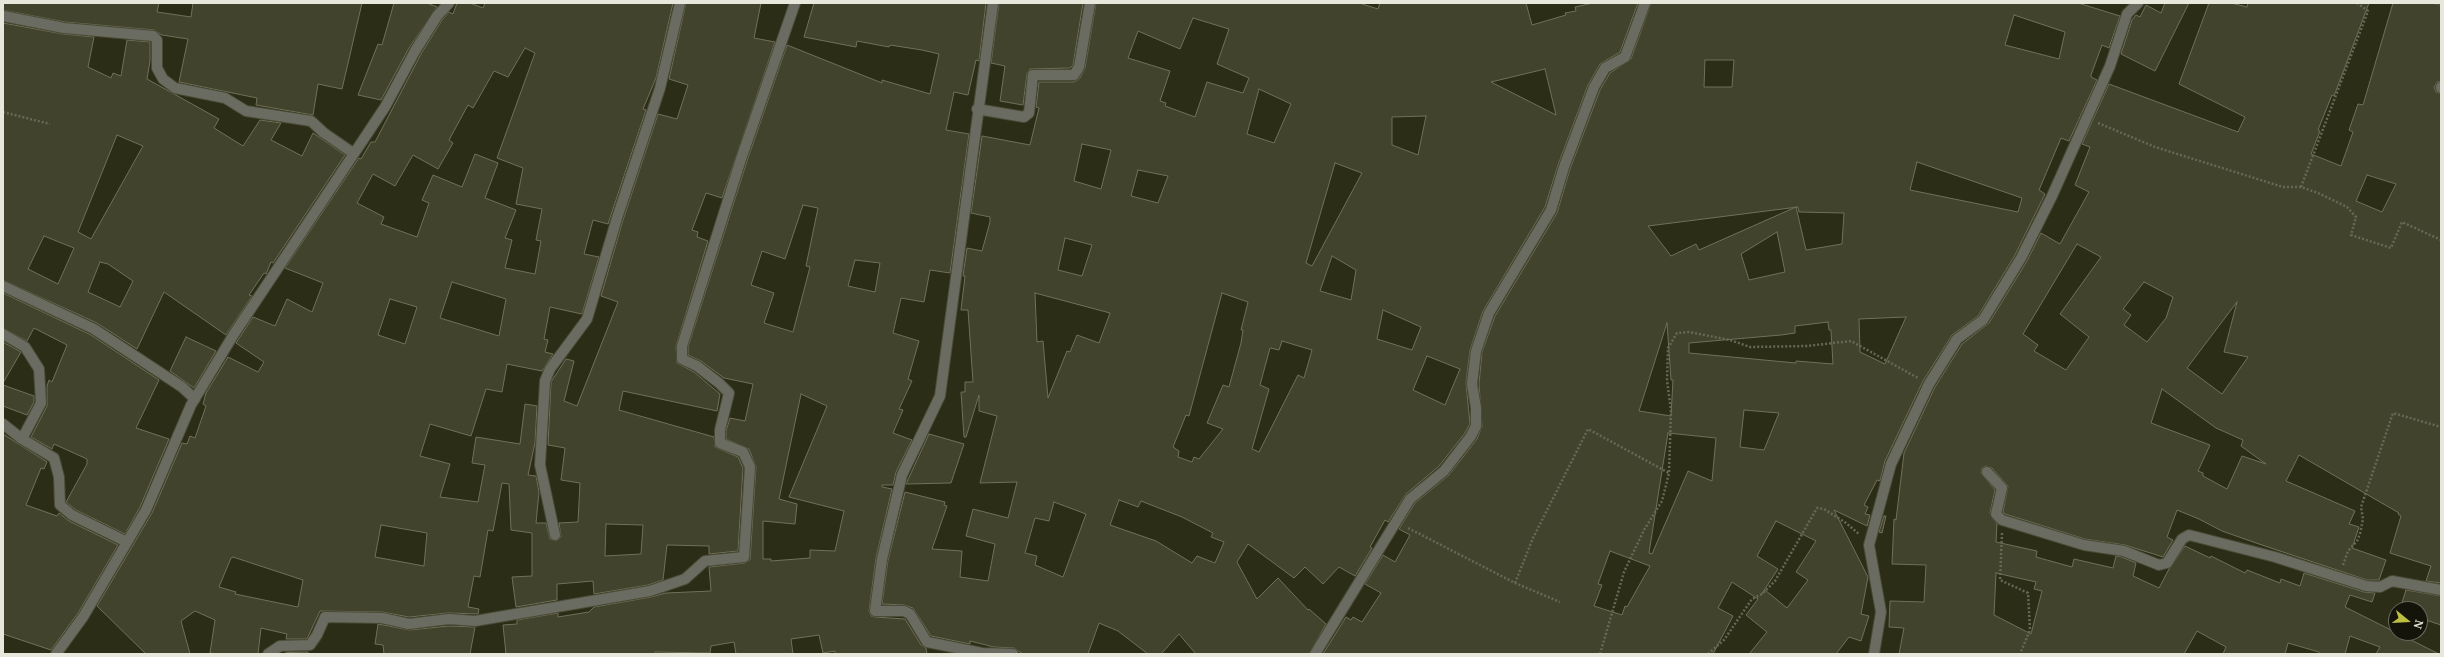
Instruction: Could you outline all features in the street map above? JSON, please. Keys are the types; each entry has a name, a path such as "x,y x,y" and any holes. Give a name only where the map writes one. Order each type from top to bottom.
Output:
{"street":[{"path":"56,654 83,617 146,510 195,399 234,334 386,107 415,51 438,16 449,3"},
{"path":"555,535 540,465 545,381 550,369 587,319 617,218 660,88 680,3"},
{"path":"268,654 280,646 310,646 318,635 325,617 382,618 409,624 449,619 475,621 650,591 685,579 705,561 744,557 750,467 743,452 720,443 720,430 729,393 697,366 682,359 682,346 741,159 795,3"},
{"path":"992,3 940,396 902,475 882,559 876,611 904,611 910,614 927,642 982,654 1013,654"},
{"path":"977,109 1024,117 1029,113 1034,75 1074,75 1079,67 1090,3"},
{"path":"1315,654 1410,499 1444,471 1471,436 1476,426 1476,408 1472,384 1476,351 1489,313 1551,210 1564,167 1594,87 1606,68 1625,58 1645,3"},
{"path":"1874,654 1881,612 1869,545 1891,464 1929,384 1957,339 1983,320 2021,258 2052,196 2110,66 2127,14 2138,3"},
{"path":"3,16 64,28 153,36 157,40 157,68 163,79 175,88 224,98 246,111 311,120 324,133 354,153"},
{"path":"3,286 94,330 182,386 195,399"},
{"path":"3,334 24,347 39,369 41,403 22,439"},
{"path":"3,424 22,439 54,458 59,477 60,505 72,515 127,542"},
{"path":"1987,472 2002,488 1996,514 2002,520 2084,545 2124,550 2159,565 2167,563 2182,539 2189,535 2275,557 2366,586 2380,588 2392,581 2441,590"}],"path":[{"path":"2301,187 2368,11 2357,3"},
{"path":"2436,3 2441,5"},
{"path":"3,112 50,124"},
{"path":"2086,118 2155,147 2283,187 2301,187 2347,207 2356,217 2351,234 2391,248 2402,222 2441,240"},
{"path":"1600,654 1624,572 1644,530 1662,501 1669,473 1671,410 1667,381 1668,348 1677,333 1689,332 1723,339 1750,347 1807,346 1851,341 1929,384"},
{"path":"2339,577 2348,551 2357,541 2360,534 2363,519 2361,508 2393,414 2441,427"},
{"path":"1515,583 1532,538 1588,429 1669,473"},
{"path":"1708,654 1724,640 1752,599 1762,594 1774,581 1817,508 1824,509 1846,523 1854,532 1870,539"},
{"path":"2002,520 2000,580 2028,593 2030,630 2020,654"},
{"path":"1396,521 1452,552 1515,583 1560,602"}],"building":[{"path":"3,3 159,3 157,12 191,17 193,3 362,3 342,89 318,84 313,115 256,105 257,98 179,82 188,39 162,35 154,30 65,22 3,10"},
{"path":"394,3 427,3 437,7 409,48 381,100 358,95 378,44 382,45"},
{"path":"457,3 470,3 483,8 485,3 673,3 656,78 643,109 646,110 608,224 593,220 584,254 599,257 582,314 550,307 544,339 548,340 545,352 553,354 542,371 507,364 502,392 486,389 471,436 430,424 420,456 450,464 440,497 478,502 485,465 472,463 476,437 520,444 525,404 537,406 535,443 528,475 536,476 539,492 536,523 546,523 550,539 556,541 561,537 559,523 578,522 580,483 561,480 565,448 548,445 551,382 566,359 574,361 564,401 577,406 618,302 601,296 623,220 658,114 677,119 688,85 669,79 686,3 761,3 754,38 775,42 722,198 706,193 692,230 698,232 697,237 708,241 676,346 677,363 694,372 720,394 717,411 623,391 619,410 714,437 715,447 738,457 743,468 738,551 709,554 709,546 667,545 663,580 648,585 594,594 593,581 557,584 557,600 516,607 512,577 532,576 532,533 511,530 509,484 502,483 493,531 488,530 480,577 474,576 468,607 479,609 478,614 448,613 409,617 382,612 320,611 307,639 286,639 287,634 261,628 258,654 219,654 210,653 215,620 195,611 181,621 190,654 146,654 97,606 152,513 182,443 187,444 190,436 195,438 206,406 203,404 206,393 228,357 258,372 264,362 236,343 253,317 275,326 287,299 312,312 323,283 285,268 359,158 361,159 371,142 375,142 421,54 442,20 449,12 453,14","holes":["525,48 535,53 497,158 523,168 516,204 542,209 536,240 541,241 535,274 505,268 512,240 505,238 516,210 485,198 498,163 475,154 462,187 433,175 422,200 429,203 417,237 381,224 384,217 357,203 373,174 395,186 413,155 438,169 453,143 449,140 468,105 473,108 494,71 508,77","452,282 506,299 499,336 440,318","390,299 417,307 405,344 378,335","606,524 643,525 641,554 605,556","381,525 427,533 424,566 375,557","233,557 303,580 298,607 235,594 236,592 219,587 231,558"]},
{"path":"814,3 986,3 979,61 976,60 968,95 954,92 946,130 969,134 950,273 930,270 924,302 901,298 893,333 919,341 908,379 912,381 899,409 903,410 893,433 912,440 896,472 893,485 882,485 882,487 892,489 876,558 869,611 871,616 875,617 905,619 921,645 926,648 927,654 835,654 835,651 823,653 819,635 791,639 793,654 736,654 734,642 711,646 710,653 655,652 655,654 506,654 503,625 517,624 517,620 558,613 558,617 589,612 594,607 666,593 711,591 709,567 745,563 750,560 756,467 749,449 726,439 726,431 730,418 745,421 753,384 724,378 701,361 688,355 688,347 747,161 787,45 882,83 882,80 930,94 939,54 922,50 890,45 889,47 857,41 856,47 804,37","holes":["803,205 818,208 806,266 810,267 793,332 764,323 774,293 751,285 762,251 785,259","855,260 880,263 875,292 848,286","801,394 827,406 789,497 844,511 835,551 810,550 810,558 771,561 771,559 763,559 763,521 795,524 797,504 779,499"]},
{"path":"999,3 1083,3 1073,65 1070,68 1030,69 1027,74 1023,105 1000,101 1005,66 991,63"},
{"path":"1096,3 1359,3 1378,9 1380,3 1526,3 1532,25 1566,15 1565,13 1576,11 1575,7 1593,3 1638,3 1620,52 1600,64 1588,85 1558,165 1545,207 1483,311 1470,350 1466,383 1470,424 1465,433 1439,466 1406,494 1388,522 1385,520 1370,547 1372,548 1355,576 1339,567 1323,584 1305,567 1294,578 1248,544 1237,562 1257,599 1278,578 1308,610 1309,609 1326,624 1309,654 1196,654 1179,634 1161,654 1148,654 1118,631 1099,623 1088,654 1023,654 1014,648 994,647 970,641 970,644 931,636 913,608 904,605 882,604 888,560 905,492 945,502 944,505 947,506 932,549 962,551 960,577 988,581 995,544 966,536 973,509 1008,518 1017,482 980,483 997,416 979,411 979,395 966,437 964,437 961,392 965,392 965,382 973,382 968,310 961,310 965,276 963,276 967,248 982,251 990,222 990,217 971,213 982,136 1030,145 1039,108 1036,107 1039,82 1074,82 1080,78 1085,68","holes":["1193,18 1229,29 1217,64 1249,78 1243,93 1207,82 1195,117 1165,106 1166,103 1160,101 1170,71 1128,58 1138,31 1180,49","1545,69 1556,115 1491,82","1259,89 1291,104 1274,143 1247,134","1426,116 1418,155 1392,145 1392,117","1082,144 1111,150 1101,189 1074,181","1335,163 1362,173 1312,266 1306,263","1138,170 1168,176 1158,203 1131,196","1065,238 1092,245 1082,276 1058,270","1332,256 1356,270 1351,300 1320,291","1035,293 1110,313 1099,343 1077,335 1070,352 1067,351 1048,398 1043,341 1037,342","1222,293 1248,302 1241,330 1243,330 1241,343 1229,387 1223,385 1207,423 1223,429 1199,459 1194,457 1192,462 1178,457 1179,451 1173,447 1186,415 1189,416","1383,310 1421,327 1412,350 1377,339","1282,341 1312,350 1304,378 1298,375 1259,452 1252,449 1269,389 1260,385 1270,348 1279,350","1427,356 1460,369 1445,405 1413,390","1119,500 1138,507 1141,501 1182,517 1213,533 1211,537 1224,542 1215,563 1197,556 1192,563 1156,541 1110,525","1054,502 1086,514 1063,577 1035,565 1037,556 1025,553 1035,518 1049,521"]},
{"path":"1651,3 2078,3 2120,16 2109,48 2102,45 2091,75 2091,77 2097,80 2069,141 2061,138 2039,190 2045,194 2015,255 1978,316 1952,335 1923,381 1885,461 1880,481 1877,480 1864,505 1868,507 1865,514 1870,515 1867,526 1834,510 1868,577 1861,614 1869,616 1861,641 1849,637 1836,654 1749,654 1767,632 1746,615 1758,599 1732,582 1718,608 1733,616 1713,654 1323,654 1346,617 1351,620 1353,617 1362,622 1381,593 1365,584 1383,555 1395,562 1410,535 1399,529 1415,503 1449,475 1477,439 1482,426 1479,384 1482,352 1495,316 1557,213 1570,169 1600,90 1610,73 1631,59","holes":["2014,15 2065,32 2059,59 2005,45","1705,60 1734,60 1732,87 1704,87","1917,162 2022,198 2018,212 1910,190","1795,207 1699,250 1696,244 1671,256 1648,226","1796,207 1798,207 1799,212 1844,213 1842,244 1806,250","1777,232 1785,272 1749,280 1741,254","1906,317 1885,364 1860,352 1859,319","1828,322 1829,330 1831,330 1833,364 1796,361 1796,363 1689,353 1689,343 1795,333 1795,326","1667,323 1671,380 1673,380 1671,416 1639,411","1744,410 1779,413 1764,450 1740,447","1668,433 1716,438 1712,481 1688,471 1652,554 1649,553","1776,521 1816,541 1796,572 1808,580 1787,608 1765,590 1761,595 1778,569 1757,556","1610,551 1650,566 1627,607 1625,606 1622,615 1594,606 1602,585 1598,584"]},
{"path":"2165,3 2189,3 2155,71 2121,54 2132,20 2136,15 2140,17 2146,5 2161,13"},
{"path":"2209,3 2231,3 2247,7 2248,3 2369,3 2334,96 2332,95 2318,130 2320,131 2311,154 2341,166 2353,132 2349,130 2358,104 2363,105 2393,3 2441,3 2441,81 2437,82 2434,87 2436,92 2441,94 2441,583 2426,581 2431,566 2390,553 2401,516 2398,514 2399,513 2299,455 2286,481 2355,511 2349,524 2359,527 2352,548 2386,560 2379,580 2367,580 2259,544 2222,531 2177,510 2167,537 2173,540 2163,557 2125,545 2085,539 2005,514 2003,512 2008,486 1992,468 1986,466 1982,468 1981,473 1995,490 1990,513 1997,524 1996,542 2037,551 2036,557 2072,567 2074,559 2113,568 2116,556 2122,557 2136,563 2133,576 2159,588 2169,569 2185,546 2210,558 2211,556 2245,573 2247,570 2280,583 2281,579 2300,586 2304,573 2364,592 2375,593 2372,602 2350,595 2345,607 2388,628 2388,641 2413,641 2439,654 2376,654 2380,647 2350,636 2345,654 2319,654 2319,652 2288,643 2285,654 2223,654 2226,647 2197,631 2184,654 1899,654 1904,628 1889,627 1890,601 1924,602 1926,565 1892,564 1894,519 1896,520 1904,453 1935,387 1962,344 1989,323 2027,261 2041,233 2060,244 2089,192 2075,185 2090,147 2082,144 2109,84 2238,132 2245,117 2179,84","holes":["2367,175 2396,184 2382,212 2356,201","2077,244 2101,257 2060,314 2089,337 2066,370 2034,351 2038,345 2023,334","2144,282 2173,297 2166,318 2147,342 2124,325 2131,315 2123,309","2237,302 2224,352 2248,357 2222,394 2187,368","2162,389 2216,428 2243,440 2241,446 2266,464 2242,456 2227,489 2203,476 2203,473 2198,471 2210,445 2151,423","1996,573 2036,582 2034,589 2042,591 2031,634 1994,615"]},
{"path":"3,23 63,34 94,37 88,67 111,78 113,73 121,76 127,40 150,42 150,61 147,79 219,119 214,128 243,146 260,120 281,123 271,140 302,156 313,133 345,155 273,263 271,262 266,274 264,273 249,295 252,296 226,335 164,292 137,349 97,323 3,280","holes":["117,135 143,146 91,239 78,232","44,236 74,248 58,284 28,269","100,262 108,264 133,281 120,307 88,292"]},
{"path":"3,293 91,335 159,380 136,428 169,439 140,507 125,534 76,510 66,502 87,464 87,459 54,444 52,449 31,437 47,406 47,386 49,380 52,382 67,345 34,328 27,341 3,328"},
{"path":"186,337 216,351 194,388 170,371"},
{"path":"3,342 21,352 3,383"},
{"path":"3,385 34,396 34,402 27,415 3,406"},
{"path":"3,434 47,462 44,469 41,468 26,505 57,516 59,513 69,521 118,545 78,613 51,650 3,634"},
{"path":"929,434 964,444 951,483 906,484"},
{"path":"1884,516 1886,516 1882,533 1879,532"},
{"path":"2406,590 2441,596 2441,625 2428,621 2428,601 2403,601"},
{"path":"378,624 410,630 449,626 475,627 470,654 384,654 383,645 375,644"},
{"path":"286,652 308,652 308,654"}]}
